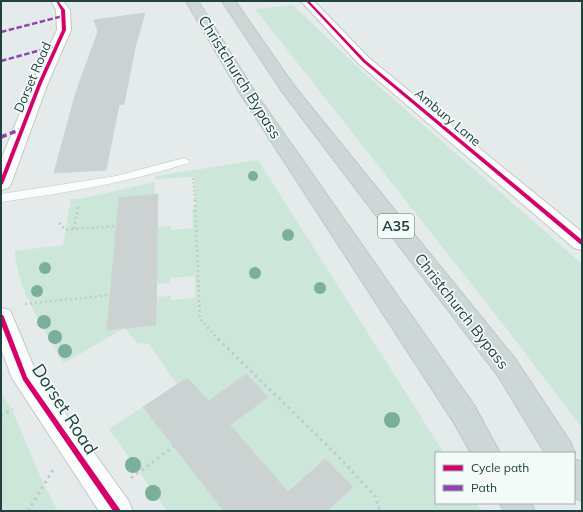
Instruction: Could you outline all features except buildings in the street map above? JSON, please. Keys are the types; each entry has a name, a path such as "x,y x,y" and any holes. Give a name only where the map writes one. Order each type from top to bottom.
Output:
{"main road":[{"name":"Christchurch Bypass","path":"192,1 249,95 464,414 485,452"},
{"name":"Christchurch Bypass","path":"228,1 289,90 507,368 560,452"},
{"path":"575,475 582,486"}],"street":[{"name":"Dorset Road","path":"1,184 40,83 64,30 63,10 56,1"},
{"name":"Ambury Lane","path":"306,1 364,61 582,242"},
{"name":"Dorset Road","path":"12,310 25,378 112,503"}],"lane":[{"path":"1,198 97,184 164,168 184,161"}],"path":[{"path":"189,177 194,178 200,319 209,330 337,455 376,496 380,511"},
{"path":"74,229 79,199"},
{"path":"59,223 66,230 117,226"},
{"path":"12,310 110,295"},
{"path":"28,511 70,442"},
{"path":"112,503 174,446"}],"green space":[{"path":"293,5 366,75 582,264 582,428 506,328 255,9"},
{"path":"258,160 443,452 435,452 435,504 477,504 481,511 315,511 338,501 353,487 325,459 308,474 293,498 226,420 248,404 253,408 268,397 246,374 213,406 187,378 177,384 149,344 137,343 125,328 156,325 156,297 171,296 171,300 195,298 195,276 170,278 170,283 157,284 158,227 171,226 171,230 193,228 192,210 196,206 194,178 155,179 156,176"},
{"path":"155,182 154,195 119,198 108,330 125,328 64,363 41,324 26,294 16,264 15,251 63,245 71,199 79,199"},
{"path":"1,392 12,410 44,485 58,511 1,511"},
{"path":"143,407 224,511 167,511 109,429"}],"marked path":[{"path":"1,32 63,16"},
{"path":"1,61 59,45"},
{"path":"1,137 22,129"}],"cycle path":[{"path":"1,184 40,83 64,30 63,10 57,1"},
{"path":"307,1 364,61 582,243"},
{"path":"1,317 25,378 117,511"}]}
